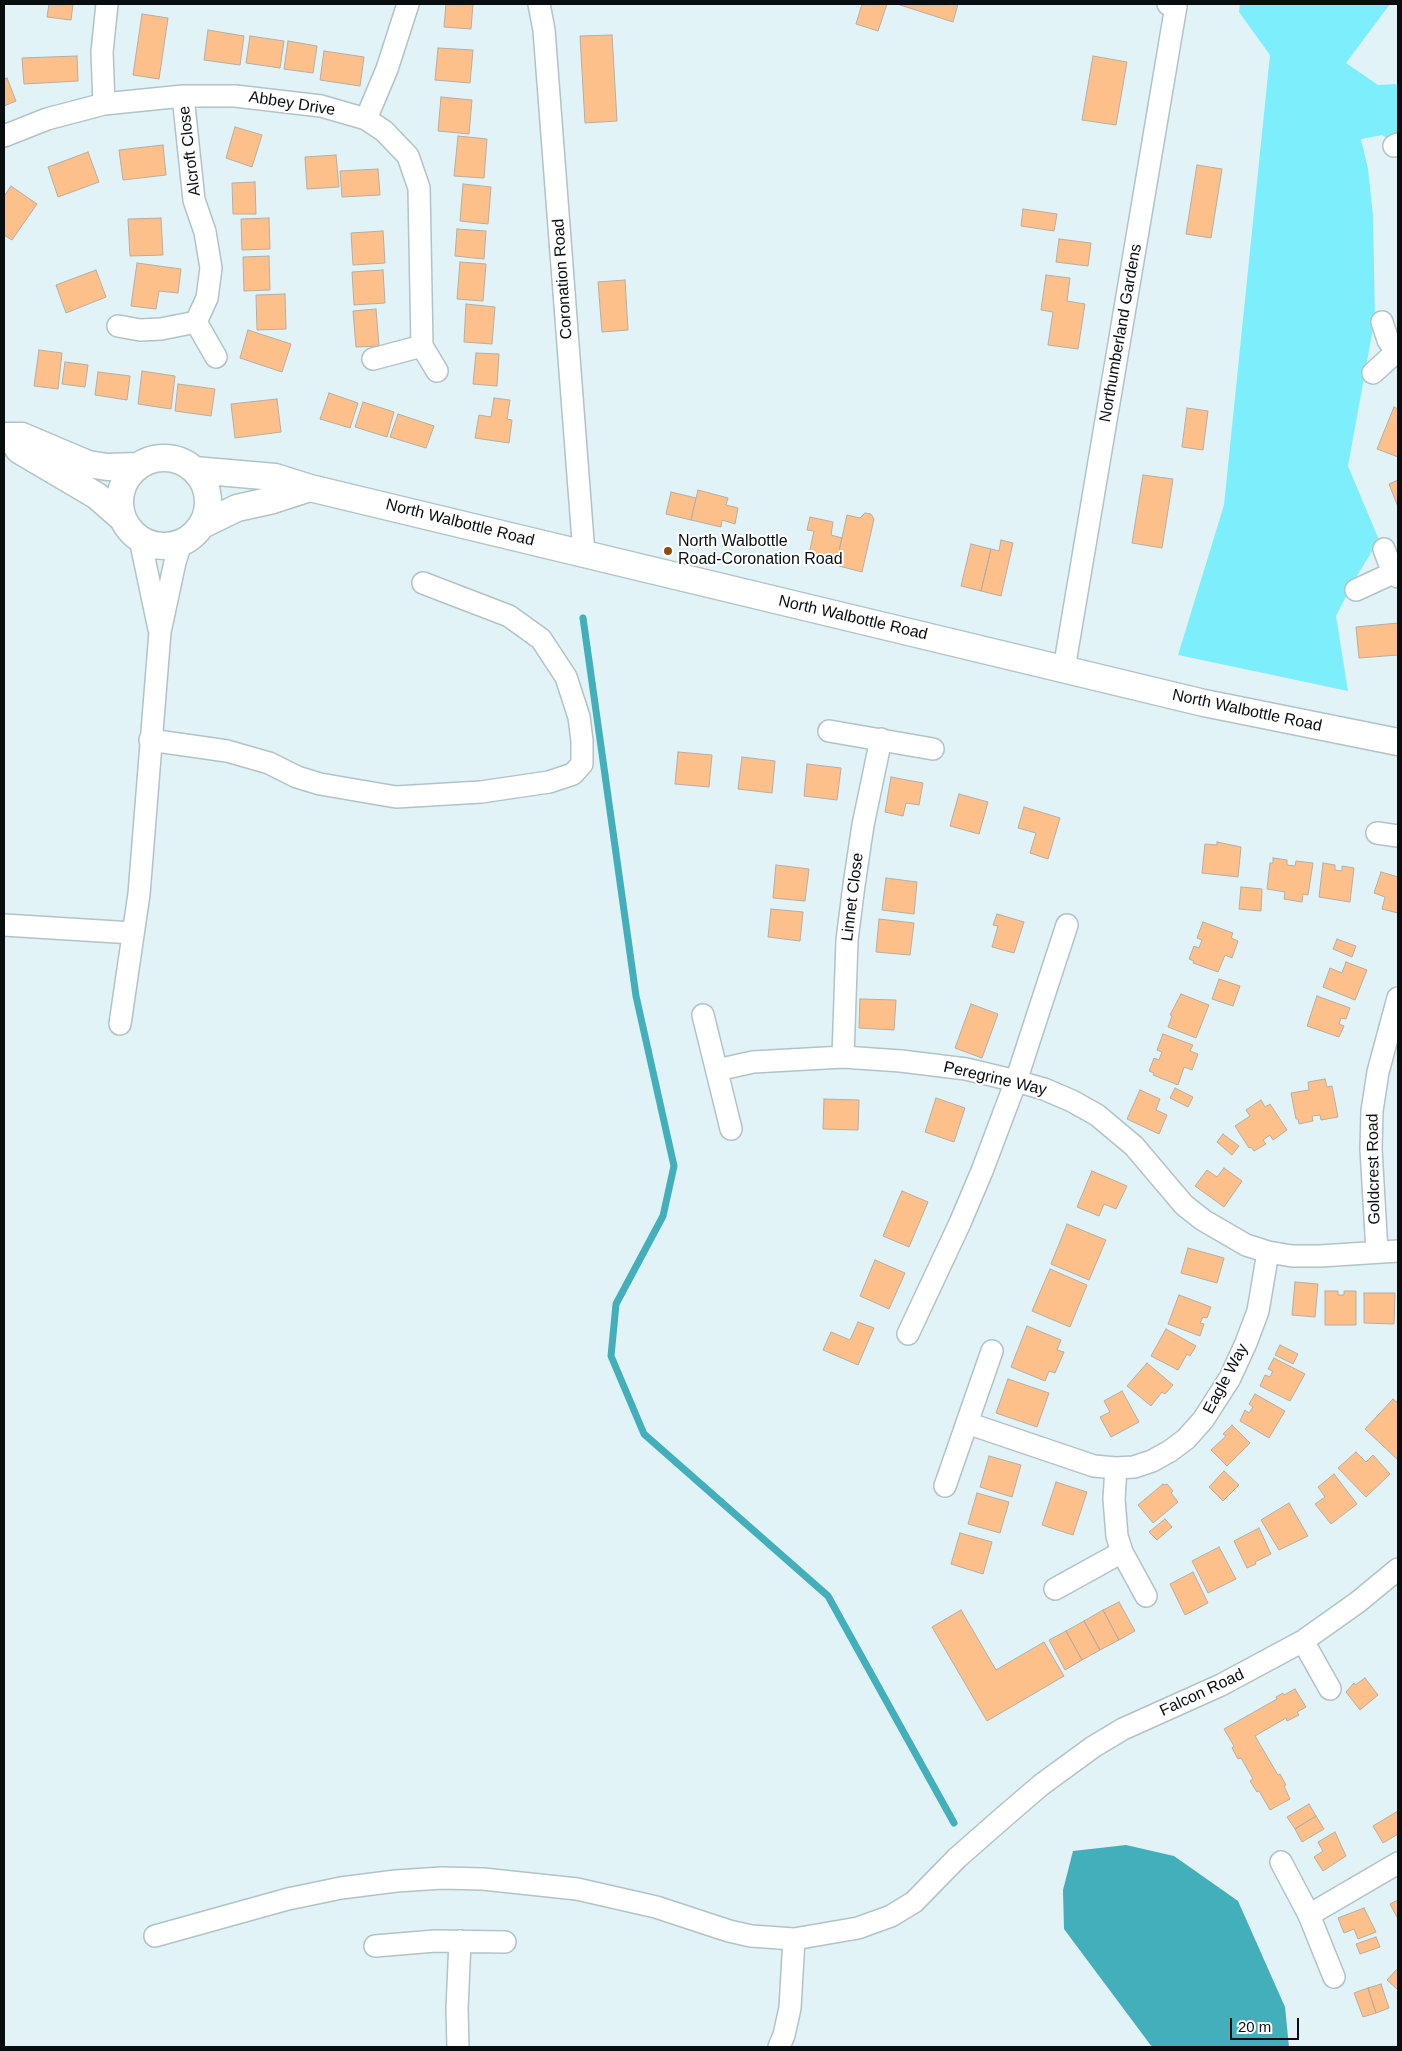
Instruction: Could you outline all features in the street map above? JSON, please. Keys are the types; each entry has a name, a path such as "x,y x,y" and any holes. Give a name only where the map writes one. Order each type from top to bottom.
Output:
{"street":[{"path":"104,104 102,52 107,4"},
{"path":"366,119 388,69 408,4"},
{"name":"Coronation Road","path":"539,4 544,30 584,554"},
{"name":"Northumberland Gardens","path":"1064,669 1176,6 1168,4"},
{"name":"Abbey Drive","path":"4,136 47,118 104,104 183,96 235,96 302,103 321,106 366,119 384,131 408,156 419,188 422,346 437,371"},
{"name":"Alcroft Close","path":"183,96 194,200 205,232 210,268 207,298 196,322"},
{"path":"118,326 140,330 161,329 196,322 216,357"},
{"path":"1373,373 1397,353 1388,340 1382,322"},
{"path":"373,359 422,346"},
{"name":"North Walbottle Road","path":"7,437 22,436 88,464 107,467 138,466 152,459 166,458 181,462 194,470 276,477 310,488 1204,703 1398,742"},
{"name":"North Walbottle Road","path":"7,437 20,450 97,496 122,518 129,530 140,540"},
{"path":"122,518 119,504 121,489 128,476 138,466"},
{"path":"140,540 152,545 167,546 181,543 193,536 202,524 207,511 207,496 203,482 194,470"},
{"path":"202,524 237,508 273,500 310,488"},
{"path":"140,540 147,580 160,632"},
{"path":"120,1024 139,894 160,632 174,562 181,543"},
{"path":"1356,590 1396,575 1384,548"},
{"path":"150,740 228,751 269,763 320,784 396,797 481,792 549,782 573,774 582,764 579,716 566,677 541,640 509,616 423,583"},
{"path":"829,731 933,750"},
{"name":"Linnet Close","path":"843,1057 847,940 863,824 881,739"},
{"path":"1377,834 1398,836"},
{"path":"4,925 133,934"},
{"path":"908,1334 982,1171 1016,1081 1067,925"},
{"name":"Goldcrest Road","path":"1377,1252 1370,1149 1372,1111 1378,1072 1398,998"},
{"path":"703,1015 731,1129"},
{"name":"Peregrine Way","path":"717,1070 753,1062 843,1057 901,1061 966,1069 1016,1081 1065,1098 1097,1114 1134,1146 1184,1205 1203,1220 1246,1245 1268,1252 1292,1256 1398,1251"},
{"name":"Eagle Way","path":"967,1423 1094,1466 1116,1468 1134,1466 1152,1461 1170,1452 1198,1427 1218,1400 1246,1343 1258,1311 1268,1252"},
{"path":"945,1486 992,1351"},
{"path":"1116,1468 1115,1519 1122,1552 1146,1596"},
{"path":"1055,1589 1122,1552"},
{"name":"Falcon Road","path":"155,1936 288,1899 332,1890 396,1881 442,1878 482,1878 577,1889 656,1907 729,1931 752,1936 794,1939 817,1937 858,1928 891,1916 914,1902 958,1858 1006,1815 1067,1765 1122,1729 1221,1685 1304,1641 1358,1602 1398,1569"},
{"path":"1304,1641 1330,1689"},
{"path":"1281,1862 1309,1915 1334,1977"},
{"path":"1309,1915 1398,1864"},
{"path":"779,2047 790,2008 794,1939"},
{"path":"458,2047 457,2009 460,1941"},
{"path":"375,1946 460,1941 505,1942"}],"shaded area":[{"path":"1240,4 1390,4 1346,63 1378,85 1396,84 1398,89 1398,141 1395,143 1382,135 1361,139 1368,169 1373,216 1375,317 1348,466 1379,540 1355,579 1336,616 1348,691 1178,655 1224,505 1270,55 1239,12"},
{"path":"1126,1845 1174,1856 1238,1901 1285,2007 1289,2047 1152,2047 1064,1929 1063,1890 1073,1851"}],"building":[{"path":"49,4 73,4 71,20 47,17"},
{"path":"446,4 473,4 471,29 444,27"},
{"path":"862,4 887,4 878,31 856,24"},
{"path":"897,4 958,4 953,22"},
{"path":"142,14 168,18 159,79 133,75"},
{"path":"208,30 244,36 240,65 204,60"},
{"path":"612,35 617,121 585,123 580,36"},
{"path":"250,36 284,41 280,68 246,63"},
{"path":"288,41 317,46 313,73 284,69"},
{"path":"438,48 473,50 470,83 435,80"},
{"path":"324,51 364,57 360,86 320,80"},
{"path":"77,56 78,81 24,84 22,58"},
{"path":"1093,56 1127,62 1116,125 1082,120"},
{"path":"7,78 16,101 4,106 4,79"},
{"path":"441,97 472,100 469,134 438,131"},
{"path":"235,127 262,135 252,167 226,158"},
{"path":"458,136 487,139 484,178 454,176"},
{"path":"163,145 166,175 123,180 119,150"},
{"path":"88,152 99,182 58,197 48,167"},
{"path":"336,155 339,187 307,189 305,157"},
{"path":"1197,165 1222,169 1211,238 1186,234"},
{"path":"378,169 380,195 342,197 340,171"},
{"path":"255,182 256,214 233,214 232,183"},
{"path":"463,184 491,187 488,224 460,221"},
{"path":"11,186 37,204 12,240 4,235 4,196"},
{"path":"1023,209 1057,214 1054,231 1021,226"},
{"path":"161,218 163,255 130,256 128,219"},
{"path":"269,218 270,249 242,250 241,219"},
{"path":"457,229 486,231 484,259 455,256"},
{"path":"383,231 385,263 353,265 351,233"},
{"path":"1059,239 1091,243 1088,266 1056,262"},
{"path":"269,256 270,290 244,291 243,257"},
{"path":"460,262 486,264 483,301 457,299"},
{"path":"137,263 181,269 178,293 159,291 156,309 131,306"},
{"path":"96,270 106,297 66,313 56,285"},
{"path":"383,270 385,303 354,305 352,272"},
{"path":"1046,275 1070,278 1067,301 1085,304 1078,349 1048,345 1053,312 1041,310"},
{"path":"625,280 628,330 602,332 598,282"},
{"path":"285,294 286,329 257,330 256,295"},
{"path":"466,304 495,307 492,344 464,342"},
{"path":"376,309 379,346 356,347 353,311"},
{"path":"248,330 291,344 282,372 240,358"},
{"path":"39,350 62,353 58,389 34,386"},
{"path":"476,353 499,354 497,386 473,384"},
{"path":"65,362 88,365 85,387 62,384"},
{"path":"142,371 175,376 171,409 138,404"},
{"path":"98,372 130,376 127,400 95,395"},
{"path":"178,384 215,389 211,416 175,411"},
{"path":"329,393 358,403 350,428 320,419"},
{"path":"494,398 510,400 507,419 512,420 509,443 475,438 479,415 491,417"},
{"path":"277,399 281,432 235,438 231,404"},
{"path":"363,402 394,412 387,437 355,427"},
{"path":"1394,407 1398,409 1398,457 1377,449"},
{"path":"1187,408 1208,411 1203,450 1182,447"},
{"path":"398,414 434,426 426,448 390,437"},
{"path":"1143,475 1173,479 1162,548 1132,543"},
{"path":"1398,480 1398,507 1389,484"},
{"path":"698,490 728,498 726,505 738,508 735,524 722,520 721,527 691,520"},
{"path":"671,492 696,498 691,520 666,514"},
{"path":"865,513 871,514 874,519 862,572 839,566 840,561 837,560 847,515 860,518"},
{"path":"810,517 833,522 831,535 842,538 837,560 824,557 823,563 811,561 812,554 809,554 814,531 807,530"},
{"path":"1001,540 1013,543 1001,596 981,591 991,549 999,551"},
{"path":"971,544 991,549 981,591 961,586"},
{"path":"1398,623 1398,655 1359,658 1356,627"},
{"path":"678,752 712,755 709,787 675,784"},
{"path":"742,757 775,761 772,793 738,789"},
{"path":"807,764 841,768 837,800 804,796"},
{"path":"891,777 923,783 919,805 906,803 903,816 885,812"},
{"path":"959,794 988,802 979,834 950,826"},
{"path":"1024,807 1060,818 1048,859 1030,853 1036,833 1018,828"},
{"path":"1217,842 1241,847 1238,877 1202,873 1205,844 1217,845"},
{"path":"1273,858 1287,860 1287,865 1295,866 1296,861 1313,863 1308,895 1303,894 1302,902 1284,899 1285,892 1267,889 1270,863 1273,863"},
{"path":"1323,863 1335,865 1335,870 1342,871 1342,866 1354,868 1350,902 1319,897"},
{"path":"776,865 809,869 805,901 773,898"},
{"path":"1381,872 1398,877 1398,913 1382,909 1385,897 1374,893"},
{"path":"886,878 917,882 914,914 882,910"},
{"path":"1241,887 1262,889 1261,911 1239,909"},
{"path":"771,909 803,912 800,941 768,937"},
{"path":"997,914 1024,922 1014,953 992,947 998,926 993,925"},
{"path":"879,919 914,923 910,955 876,952"},
{"path":"1203,922 1233,933 1231,938 1238,941 1232,958 1225,955 1218,972 1193,963 1194,961 1189,959 1194,946 1199,948 1202,940 1197,938"},
{"path":"1337,939 1356,946 1352,957 1333,949"},
{"path":"1346,962 1367,970 1355,1000 1323,987 1330,968 1342,973"},
{"path":"1219,979 1240,986 1233,1006 1212,999"},
{"path":"1181,994 1209,1005 1196,1038 1168,1027 1172,1016 1170,1015"},
{"path":"1317,996 1350,1008 1346,1019 1341,1018 1339,1024 1344,1026 1339,1037 1307,1026"},
{"path":"860,999 896,1000 894,1030 859,1028"},
{"path":"971,1004 998,1014 982,1058 955,1048"},
{"path":"1163,1034 1193,1045 1190,1051 1198,1054 1192,1070 1184,1067 1178,1085 1153,1075 1154,1073 1149,1071 1154,1058 1159,1060 1162,1052 1157,1050"},
{"path":"1325,1079 1327,1087 1332,1086 1338,1117 1321,1120 1320,1115 1312,1116 1313,1121 1299,1124 1298,1119 1296,1119 1291,1093 1309,1090 1308,1082"},
{"path":"1175,1088 1193,1097 1188,1107 1170,1098"},
{"path":"1140,1090 1160,1099 1156,1110 1167,1115 1159,1134 1127,1119"},
{"path":"936,1098 965,1108 954,1142 925,1132"},
{"path":"824,1099 859,1100 858,1130 823,1129"},
{"path":"1261,1100 1265,1107 1270,1104 1287,1130 1273,1140 1270,1135 1263,1140 1266,1144 1254,1151 1251,1147 1249,1148 1235,1126 1250,1116 1246,1110"},
{"path":"1223,1134 1239,1146 1232,1155 1217,1142"},
{"path":"1224,1168 1242,1181 1224,1207 1195,1186 1207,1170 1217,1177"},
{"path":"1092,1171 1127,1186 1116,1209 1104,1204 1099,1216 1077,1207"},
{"path":"902,1191 928,1202 909,1247 883,1236"},
{"path":"1067,1224 1106,1240 1089,1280 1051,1264"},
{"path":"1188,1248 1224,1258 1217,1283 1181,1273"},
{"path":"875,1260 905,1273 889,1309 860,1296"},
{"path":"1050,1269 1087,1285 1070,1327 1032,1311"},
{"path":"1295,1282 1318,1284 1315,1317 1292,1315"},
{"path":"1325,1291 1338,1291 1338,1295 1344,1295 1344,1291 1356,1291 1356,1325 1325,1325"},
{"path":"1364,1293 1395,1293 1394,1324 1364,1323"},
{"path":"1179,1295 1211,1307 1207,1318 1203,1317 1200,1323 1204,1324 1200,1336 1168,1324"},
{"path":"858,1322 874,1328 858,1365 823,1350 831,1332 850,1340"},
{"path":"1027,1326 1061,1340 1057,1350 1064,1352 1055,1373 1049,1371 1045,1381 1011,1367"},
{"path":"1166,1329 1196,1346 1190,1356 1187,1354 1178,1370 1151,1356"},
{"path":"1280,1345 1298,1354 1293,1364 1275,1355"},
{"path":"1274,1358 1305,1374 1290,1401 1260,1386 1265,1375 1270,1377 1273,1371 1268,1369"},
{"path":"1147,1363 1173,1385 1165,1394 1162,1392 1151,1406 1127,1386"},
{"path":"1008,1379 1049,1393 1037,1427 996,1413"},
{"path":"1122,1391 1139,1422 1111,1437 1100,1417 1110,1412 1104,1401"},
{"path":"1255,1394 1285,1411 1269,1438 1240,1421 1245,1410 1249,1413 1253,1407 1249,1404"},
{"path":"1393,1399 1398,1403 1398,1460 1365,1429"},
{"path":"1232,1425 1250,1443 1227,1466 1211,1450 1226,1436 1223,1434"},
{"path":"1356,1452 1366,1462 1373,1455 1390,1474 1366,1497 1338,1468"},
{"path":"989,1456 1021,1465 1012,1497 980,1487"},
{"path":"1224,1471 1239,1485 1223,1501 1209,1487"},
{"path":"1334,1474 1357,1504 1331,1524 1315,1504 1325,1497 1318,1487"},
{"path":"1056,1482 1087,1492 1073,1535 1042,1525"},
{"path":"1163,1484 1167,1484 1173,1491 1171,1493 1178,1502 1153,1523 1138,1505"},
{"path":"977,1493 1009,1502 1000,1533 968,1524"},
{"path":"1289,1503 1308,1536 1279,1550 1261,1520"},
{"path":"1165,1519 1172,1527 1157,1540 1149,1532"},
{"path":"1259,1528 1271,1554 1247,1568 1234,1541"},
{"path":"960,1533 992,1542 983,1574 951,1564"},
{"path":"1219,1547 1236,1579 1208,1593 1192,1561"},
{"path":"1193,1572 1208,1603 1185,1615 1170,1584"},
{"path":"1119,1602 1135,1631 1119,1640 1103,1610"},
{"path":"961,1610 996,1670 1044,1642 1064,1676 987,1721 932,1627"},
{"path":"1103,1610 1119,1640 1100,1650 1084,1621"},
{"path":"1084,1621 1100,1650 1082,1660 1066,1631"},
{"path":"1066,1631 1082,1660 1065,1670 1049,1640"},
{"path":"1365,1678 1378,1695 1360,1710 1346,1692 1354,1683 1355,1685"},
{"path":"1295,1689 1306,1707 1297,1712 1299,1715 1287,1721 1286,1718 1255,1736 1278,1775 1280,1774 1290,1799 1270,1810 1259,1791 1257,1792 1250,1781 1253,1779 1241,1758 1238,1759 1232,1748 1234,1746 1224,1729 1277,1699 1276,1697 1283,1693 1284,1695"},
{"path":"1309,1804 1316,1816 1295,1829 1287,1817"},
{"path":"1398,1811 1398,1834 1383,1843 1373,1826"},
{"path":"1316,1816 1324,1829 1302,1842 1295,1829"},
{"path":"1335,1832 1346,1856 1323,1871 1314,1857 1323,1851 1318,1842"},
{"path":"1398,1900 1398,1919 1390,1904"},
{"path":"1364,1908 1376,1932 1358,1939 1354,1929 1344,1933 1338,1918"},
{"path":"1376,1937 1380,1947 1360,1954 1356,1944"},
{"path":"1398,1968 1398,1990 1387,1980"},
{"path":"1381,1984 1389,2008 1376,2013 1368,1988"},
{"path":"1368,1988 1376,2013 1363,2017 1354,1993"}],"waterway":[{"path":"583,618 636,996 674,1166 663,1216 616,1304 611,1356 644,1434 828,1596 954,1823"}],"place":[{"name":"North Walbottle Road-Coronation Road","path":"668,551"}]}
